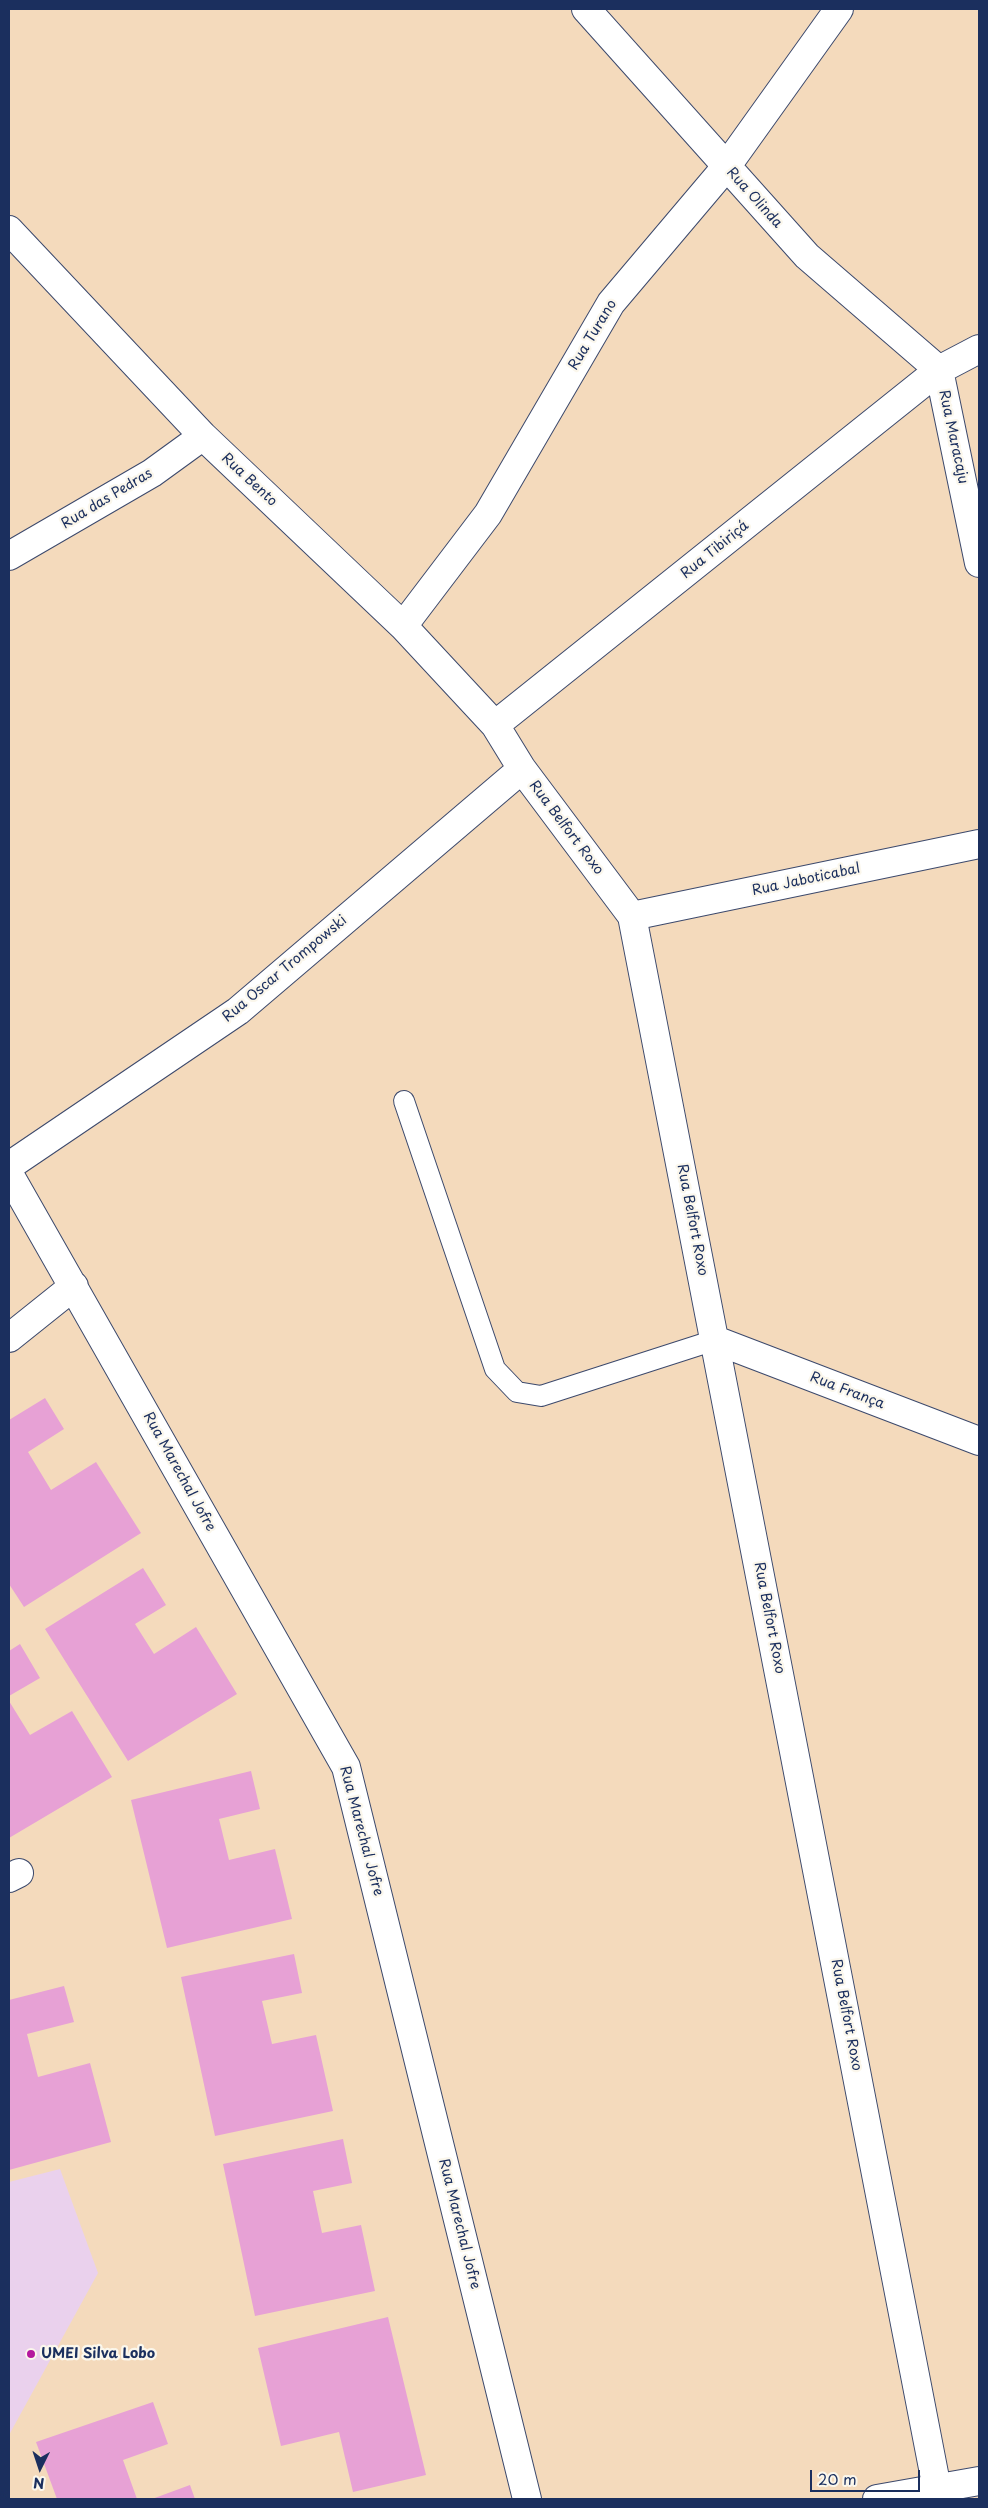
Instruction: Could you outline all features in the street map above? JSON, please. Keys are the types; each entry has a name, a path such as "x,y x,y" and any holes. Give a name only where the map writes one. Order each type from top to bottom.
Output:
{"street":[{"name":"Rua Olinda","path":"586,9 807,256 939,370"},
{"name":"Rua Turano","path":"403,626 488,514 611,303 726,167 839,9"},
{"name":"Rua Bento","path":"9,230 203,436 403,626 495,725"},
{"name":"Rua Tibiriçá","path":"495,725 939,370 979,348"},
{"name":"Rua Maracaju","path":"939,370 979,563"},
{"name":"Rua das Pedras","path":"9,556 152,473 203,436"},
{"path":"495,725 522,769"},
{"name":"Rua Belfort Roxo","path":"522,769 632,916 938,2494"},
{"name":"Rua Oscar Trompowski","path":"9,1166 238,1011 522,769"},
{"name":"Rua Jaboticabal","path":"632,916 979,844"},
{"name":"Rua Marechal Jofre","path":"9,1174 346,1767 527,2499"},
{"path":"9,1338 74,1286"},
{"name":"Rua França","path":"715,1340 979,1441"},
{"path":"877,2499 938,2494 979,2481"}],"lane":[{"path":"404,1101 494,1369 517,1392 541,1396 715,1340"}],"shaded area":[{"name":"UMEI Silva Lobo","path":"60,2169 98,2273 9,2435 9,2182"}],"building":[{"path":"45,1398 64,1429 28,1452 51,1490 96,1462 141,1533 24,1607 9,1584 9,1420"},
{"path":"143,1568 166,1605 135,1624 154,1654 196,1627 237,1694 128,1761 45,1629"},
{"path":"20,1644 40,1678 9,1696 9,1651"},
{"path":"9,1701 30,1735 72,1711 112,1777 9,1838"},
{"path":"251,1771 260,1809 219,1819 229,1860 275,1849 292,1919 167,1948 131,1800"},
{"path":"294,1954 302,1993 262,2001 272,2044 316,2035 333,2111 215,2136 181,1977"},
{"path":"64,1986 74,2022 27,2034 38,2077 90,2063 111,2142 9,2170 9,2000"},
{"path":"343,2139 352,2183 313,2191 322,2233 361,2225 375,2291 255,2316 223,2164"},
{"path":"388,2317 426,2475 353,2492 339,2432 281,2446 258,2348"},
{"path":"153,2402 168,2444 123,2460 137,2499 57,2499 36,2442"},
{"path":"190,2485 195,2499 152,2499"}],"place":[{"name":"UMEI Silva Lobo","path":"31,2354"}]}
